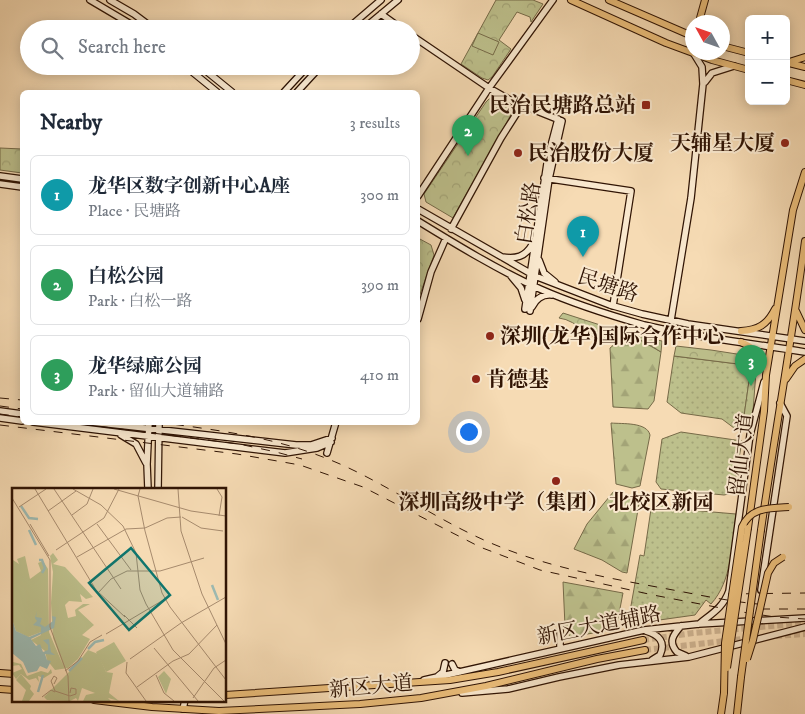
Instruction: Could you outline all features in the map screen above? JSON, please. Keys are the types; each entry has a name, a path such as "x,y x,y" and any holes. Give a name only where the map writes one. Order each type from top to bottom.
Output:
{"main road":[{"path":"90,0 124,20"},
{"path":"110,0 142,20"},
{"path":"358,20 381,0"},
{"path":"374,20 398,0"},
{"path":"420,193 489,88 553,0"},
{"path":"571,0 685,50"},
{"path":"610,0 685,33"},
{"path":"701,15 706,0"},
{"path":"381,14 389,20"},
{"path":"420,41 489,88 522,106 501,138 451,229"},
{"path":"730,48 745,52"},
{"path":"790,62 805,57"},
{"path":"671,320 691,198 704,84 702,67 698,60"},
{"path":"714,60 745,69"},
{"path":"790,64 805,67"},
{"path":"704,84 712,73 734,66"},
{"path":"196,75 215,90"},
{"path":"211,75 230,90"},
{"path":"286,90 300,75"},
{"path":"299,90 313,75"},
{"path":"790,81 805,85"},
{"name":"白松路","path":"522,106 560,120 548,156 538,253 532,274"},
{"name":"留仙大道","path":"721,714 764,410 767,372 793,210 805,172"},
{"path":"0,176 20,179"},
{"path":"547,179 631,191 613,306"},
{"name":"白松路","path":"528,310 535,238 547,179"},
{"path":"0,184 20,187"},
{"name":"民塘路","path":"420,211 498,257 532,274 613,306 671,320 805,341"},
{"name":"民塘路","path":"420,222 501,269 555,296 583,306 646,325 691,335 805,352"},
{"path":"420,313 431,272 446,238"},
{"path":"498,257 521,257 527,252 535,238"},
{"name":"留仙大道","path":"737,714 761,530 805,242"},
{"path":"538,253 540,265 544,273 562,287"},
{"path":"501,269 511,276 521,288 528,310"},
{"path":"528,310 540,298 548,295 555,296"},
{"path":"741,331 756,329 765,325 772,315 779,298"},
{"path":"796,310 805,330"},
{"path":"699,624 721,607 729,592 750,435 767,372 759,353 741,342"},
{"path":"785,382 795,366 805,359"},
{"path":"772,619 761,615 759,607 787,416 780,402"},
{"path":"0,411 20,414"},
{"path":"0,418 20,421"},
{"path":"54,425 285,453 317,448 331,440"},
{"path":"136,425 149,426 159,430 296,445 311,445 331,440"},
{"path":"158,488 159,425"},
{"path":"327,453 335,425"},
{"path":"148,488 149,426"},
{"path":"114,433 136,444 143,456 147,469"},
{"path":"724,693 725,643 742,527 749,516 757,511 788,507"},
{"path":"741,677 754,640 768,573 774,563 783,557"},
{"name":"新区大道辅路","path":"403,684 644,630 699,624 805,618"},
{"path":"681,626 672,636 671,643 676,652 688,657"},
{"name":"新区大道辅路","path":"447,694 508,689 582,672 648,661 688,657 805,627"},
{"path":"644,630 657,636 663,644 660,655 648,661"},
{"path":"560,631 560,648"},
{"name":"新区大道","path":"226,695 450,680 498,672 643,640"},
{"name":"新区大道","path":"114,702 183,709 236,710 394,701 447,694 597,659 646,650"},
{"path":"438,677 448,663 453,669 460,672"},
{"path":"181,702 183,709"},
{"path":"183,709 185,702"}],"green space":[{"path":"496,0 533,0 543,4 531,22 530,17 517,12 499,40 511,49 488,80 461,64"},
{"path":"478,33 499,42 493,55 472,46"},
{"path":"495,97 511,106 513,111 453,218 426,202 424,194 486,102"},
{"path":"0,148 20,149 20,173 0,170"},
{"path":"420,239 431,245 434,255 420,294"},
{"path":"563,313 628,334 662,341 661,352 643,341 632,338 613,345 605,343 572,323 559,318"},
{"path":"621,339 638,339 661,352 654,401 648,409 613,407 610,348"},
{"path":"676,346 756,357 753,411 749,424 743,423 750,374 746,365 674,356"},
{"path":"674,356 746,365 750,374 743,423 734,428 722,419 681,413 667,402"},
{"path":"611,423 640,426 648,431 650,435 640,486 632,488 616,484"},
{"path":"681,432 742,441 733,493 724,495 661,489 656,482 662,439"},
{"path":"614,491 635,497 639,504 627,573 602,560 574,549 587,524"},
{"path":"658,504 678,509 736,514 730,562 718,595 711,604 706,600 695,615 638,623 629,617 640,555 644,556 651,509"},
{"path":"563,582 623,593 617,624 605,631 570,637 565,626"}],"tunnel":[{"path":"643,640 693,633 805,623"},
{"path":"776,636 805,634"},
{"path":"645,650 751,638"}],"railway":[{"path":"0,398 20,400"},
{"path":"0,406 20,409"},
{"path":"0,414 20,417"},
{"path":"0,425 237,454 300,465 363,487 480,547 540,570 742,612 805,619"},
{"path":"89,425 239,444 302,459"},
{"path":"178,425 250,436 295,447 317,455 380,484 478,537 541,561 629,582 745,603 770,605"},
{"path":"728,594 805,593"},
{"path":"761,609 805,609"}],"place":[{"name":"民治民塘路总站","path":"646,105"},
{"name":"天辅星大厦","path":"785,143"},
{"name":"民治股份大厦","path":"518,153"},
{"name":"白松公园","path":"468,156"},
{"name":"龙华区数字创新中心A座","path":"583,257"},
{"name":"深圳(龙华)国际合作中心","path":"490,336"},
{"name":"肯德基","path":"476,379"},
{"name":"龙华绿廊公园","path":"751,386"},
{"name":"深圳高级中学（集团）北校区新园","path":"556,481"}]}
